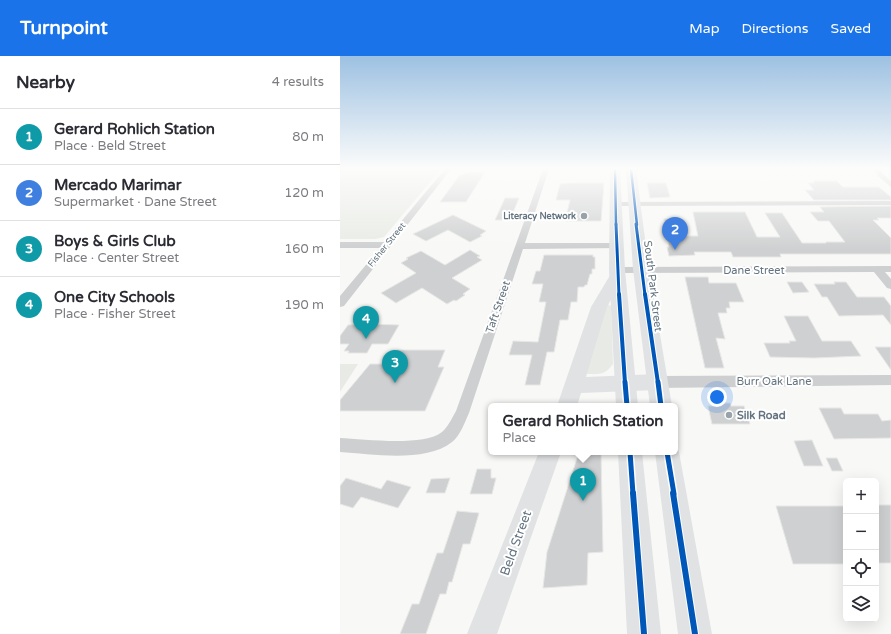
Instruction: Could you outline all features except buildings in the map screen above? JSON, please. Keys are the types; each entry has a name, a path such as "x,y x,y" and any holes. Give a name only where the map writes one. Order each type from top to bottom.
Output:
{"main road":[{"path":"615,196 617,272 627,403"},
{"name":"South Park Street","path":"633,196 641,269 660,403"},
{"path":"630,455 644,634"},
{"path":"668,455 695,634"}],"street":[{"name":"Fisher Street","path":"340,303 426,196"},
{"name":"Taft Street","path":"340,445 416,447 442,440 454,430 462,413 537,196"},
{"path":"615,204 891,204"},
{"path":"340,245 387,245"},
{"path":"519,246 616,246"},
{"name":"Dane Street","path":"617,272 641,269 891,269"},
{"path":"877,269 891,286"},
{"path":"568,403 600,307 617,272"},
{"name":"Burr Oak Lane","path":"657,382 891,380"},
{"path":"574,385 657,382"},
{"name":"Beld Street","path":"482,634 549,455"}],"shaded area":[{"path":"340,196 418,196 384,237 375,239 340,239"},
{"path":"607,304 611,306 613,364 607,371 601,374 585,374"},
{"path":"340,364 358,364 340,392"}],"cycle path":[{"path":"616,196 617,270 627,403"},
{"path":"634,196 641,269 661,403"},
{"path":"630,455 644,634"},
{"path":"667,455 695,634"}],"place":[{"name":"Literacy Network","path":"584,216"},
{"name":"Mercado Marimar","path":"675,250"},
{"name":"One City Schools","path":"366,339"},
{"name":"Boys & Girls Club","path":"395,383"},
{"name":"Silk Road","path":"729,415"},
{"name":"Gerard Rohlich Station","path":"583,501"}]}
